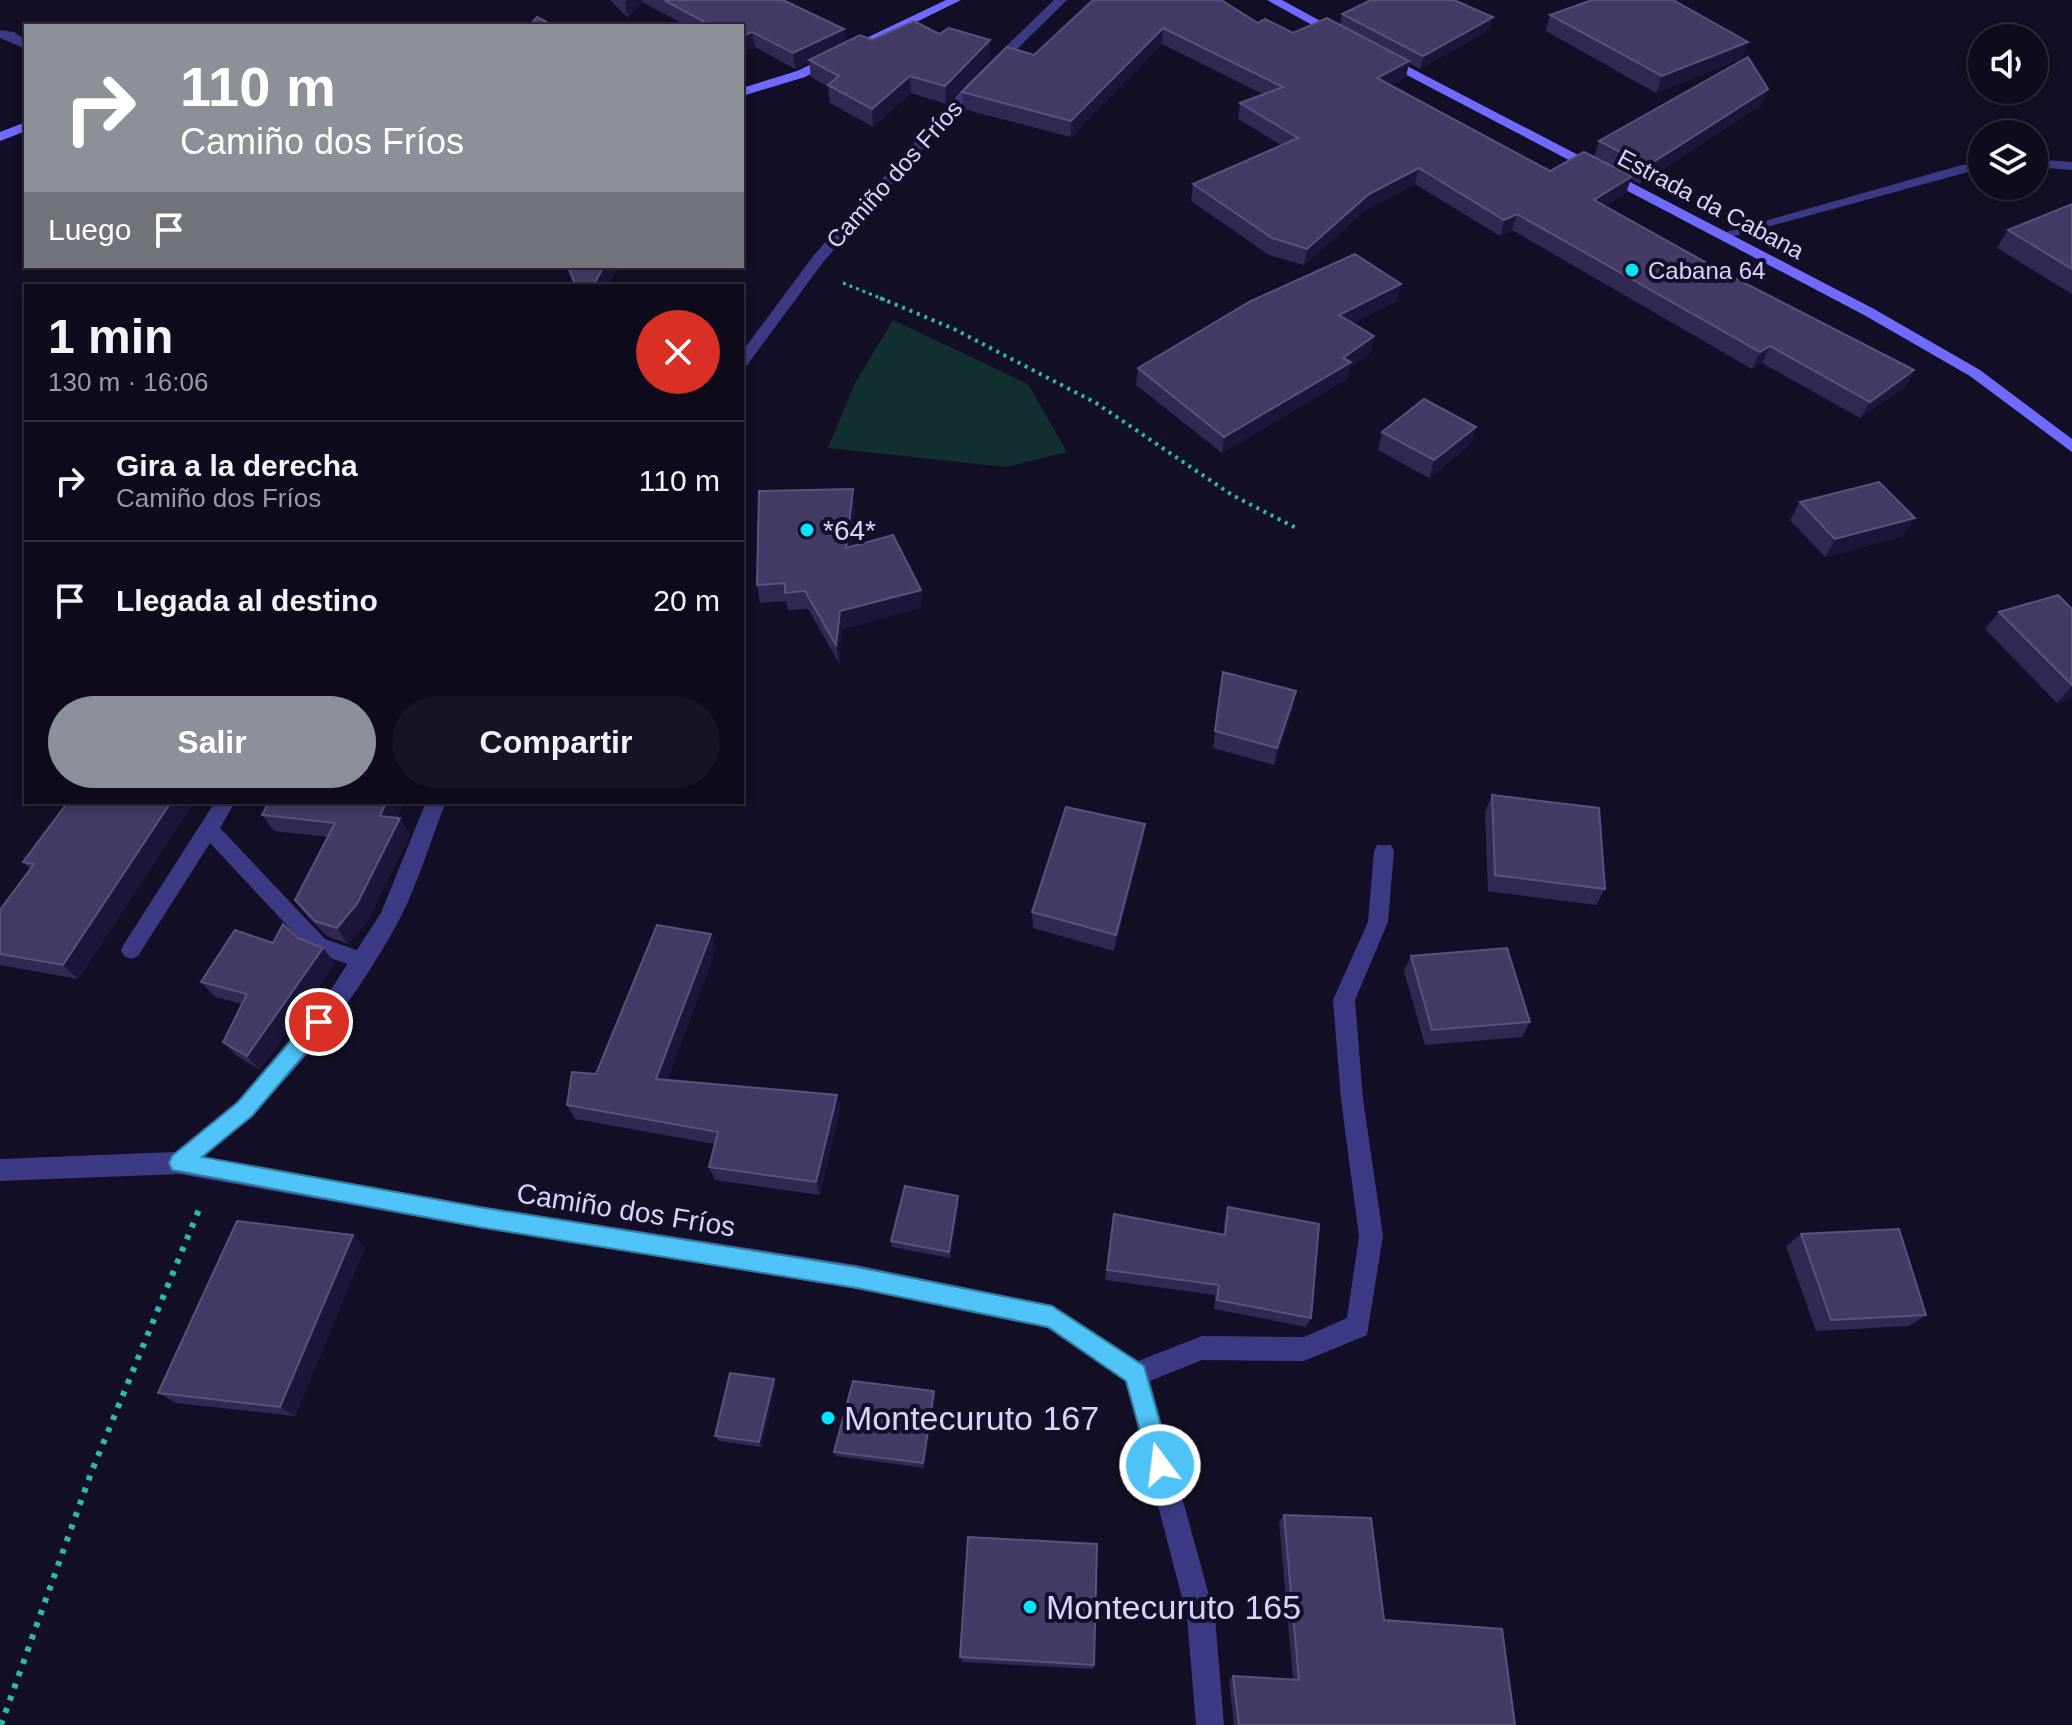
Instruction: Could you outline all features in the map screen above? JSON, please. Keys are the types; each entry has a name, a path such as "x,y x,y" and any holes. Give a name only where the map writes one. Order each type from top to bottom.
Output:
{"main road":[{"path":"744,91 801,74 955,0"},
{"path":"1273,0 1358,44"},
{"name":"Estrada da Cabana","path":"1372,51 1723,235 1975,373 2072,447"},
{"path":"0,137 24,127"}],"street":[{"name":"Camiño dos Fríos","path":"744,359 810,269 972,86 1061,0"},
{"path":"0,34 10,35 24,44"},
{"path":"2048,164 2072,166"},
{"path":"1723,235 1968,168"},
{"path":"131,950 224,804"},
{"path":"179,1163 245,1109 334,1004 390,917 435,804"},
{"path":"209,829 318,945 364,961"},
{"path":"1210,1725 1201,1617 1136,1374 1202,1348 1304,1349 1358,1326 1371,1236 1352,1099 1344,1000 1378,922 1384,851"},
{"name":"Camiño dos Fríos","path":"0,1170 179,1163 479,1217 857,1277 1052,1317 1136,1374"}],"path":[{"path":"810,269 954,329 1096,403 1232,495 1298,529"},
{"path":"1,1725 91,1473 204,1196 179,1163"}],"green space":[{"path":"893,320 1028,384 1067,452 1006,467 828,448 855,383"}],"building":[{"path":"664,0 783,0 844,29 793,53 752,32 744,35 744,24 708,24"},
{"path":"1093,0 1221,0 1258,23 1265,19 1293,33 1327,18 1409,61 1377,78 1550,171 1584,152 1632,176 1594,200 1723,272 1914,370 1870,402 1770,346 1760,352 1517,214 1504,220 1419,168 1369,194 1307,249 1272,238 1193,184 1298,138 1240,103 1283,87 1163,28 1071,121 962,92 1007,47 1034,55"},
{"path":"1371,0 1454,0 1493,17 1423,56 1342,14"},
{"path":"1592,0 1673,0 1748,42 1662,76 1550,15"},
{"path":"537,17 550,24 531,24"},
{"path":"914,21 939,34 949,28 990,40 945,86 910,76 872,109 828,85 839,76 809,60 860,35 872,40"},
{"path":"1748,57 1768,89 1647,166 1599,141"},
{"path":"2072,204 2072,269 2008,230"},
{"path":"1355,254 1401,284 1339,315 1374,336 1343,358 1351,362 1224,437 1138,368 1251,301"},
{"path":"569,268 603,268 594,284 575,284"},
{"path":"1424,399 1476,427 1434,460 1382,432"},
{"path":"1879,482 1915,518 1835,539 1800,502"},
{"path":"853,489 846,548 893,535 921,590 840,611 836,645 805,591 785,593 785,583 757,585 759,491"},
{"path":"2058,595 2072,609 2072,685 1999,612"},
{"path":"1223,672 1296,691 1277,748 1215,731"},
{"path":"1492,795 1599,808 1605,889 1495,875"},
{"path":"66,804 170,804 63,965 0,954 0,910 34,864 23,862"},
{"path":"268,804 385,804 380,816 400,818 357,904 337,928 315,921 295,900 335,823 262,815"},
{"path":"1066,807 1145,824 1116,935 1032,912"},
{"path":"283,924 298,938 323,948 247,1056 223,1042 247,994 201,982 235,930 273,943"},
{"path":"657,925 711,934 656,1079 837,1095 816,1182 709,1167 718,1132 567,1105 572,1072 596,1074"},
{"path":"1507,948 1530,1022 1432,1030 1411,956"},
{"path":"905,1186 958,1196 949,1252 891,1241"},
{"path":"1228,1207 1319,1224 1311,1318 1217,1300 1219,1285 1107,1270 1114,1214 1225,1235"},
{"path":"237,1221 353,1235 280,1407 158,1393"},
{"path":"1899,1229 1926,1315 1831,1320 1801,1234"},
{"path":"730,1373 774,1379 759,1442 715,1436"},
{"path":"853,1381 934,1391 923,1463 834,1452"},
{"path":"1284,1515 1371,1518 1384,1620 1502,1629 1515,1725 1239,1725 1233,1676 1299,1680"},
{"name":"Montecuruto 165","path":"968,1537 1097,1544 1094,1665 960,1657"}],"place":[{"name":"Cabana 64","path":"1632,270"},
{"name":"*64*","path":"807,530"},
{"name":"Montecuruto 167","path":"828,1418"},
{"name":"Montecuruto 165","path":"1030,1607"}],"route":[{"path":"319,1022 245,1109 179,1163 479,1217 857,1277 1052,1317 1136,1374 1160,1465"}]}
